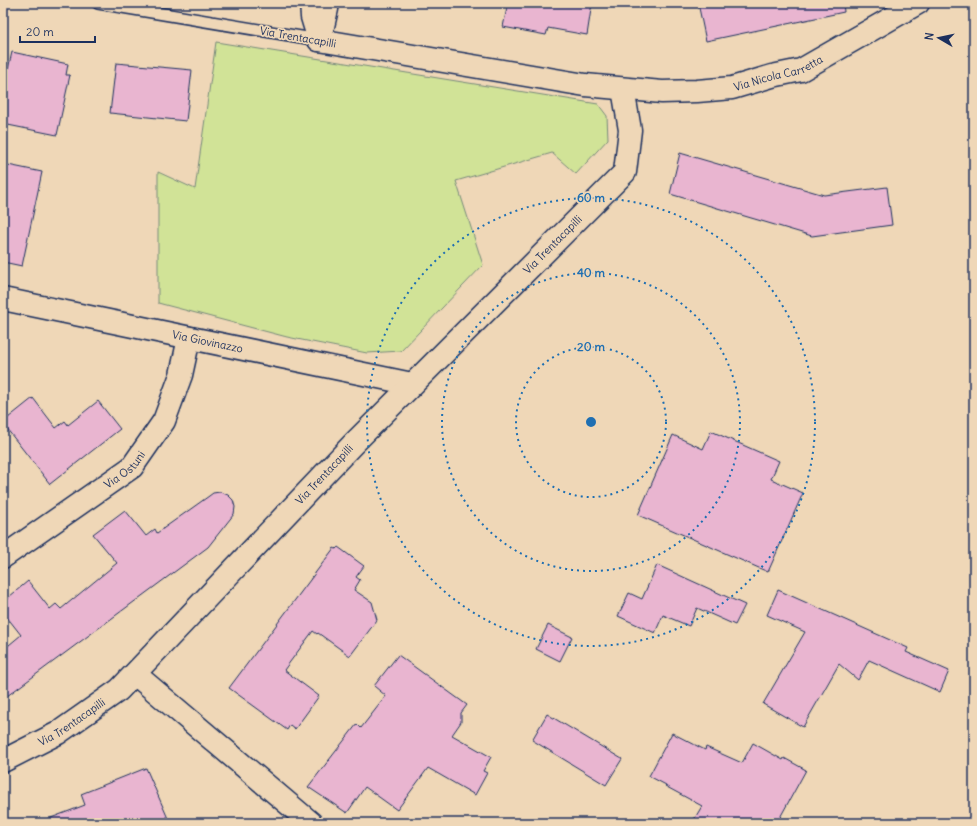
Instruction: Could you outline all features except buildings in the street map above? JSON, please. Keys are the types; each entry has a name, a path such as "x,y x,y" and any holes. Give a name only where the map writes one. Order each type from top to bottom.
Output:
{"street":[{"path":"311,3 312,17 319,40"},
{"path":"319,40 328,3"},
{"name":"Via Nicola Carretta","path":"623,88 662,92 732,88 772,76 801,70 918,3"},
{"name":"Via Trentacapilli","path":"3,761 58,734 119,690 353,444 625,172 630,130 623,88 584,85 319,40"},
{"name":"Via Giovinazzo","path":"3,299 412,384"},
{"name":"Via Ostuni","path":"3,557 132,467 164,421 181,375 190,338"},
{"path":"135,674 311,823"}],"lane":[{"name":"Via Trentacapilli","path":"98,3 319,40"}],"green space":[{"path":"216,42 598,104 607,116 608,139 576,174 552,153 456,181 483,265 401,351 367,353 287,337 158,303 158,172 195,189"}]}
